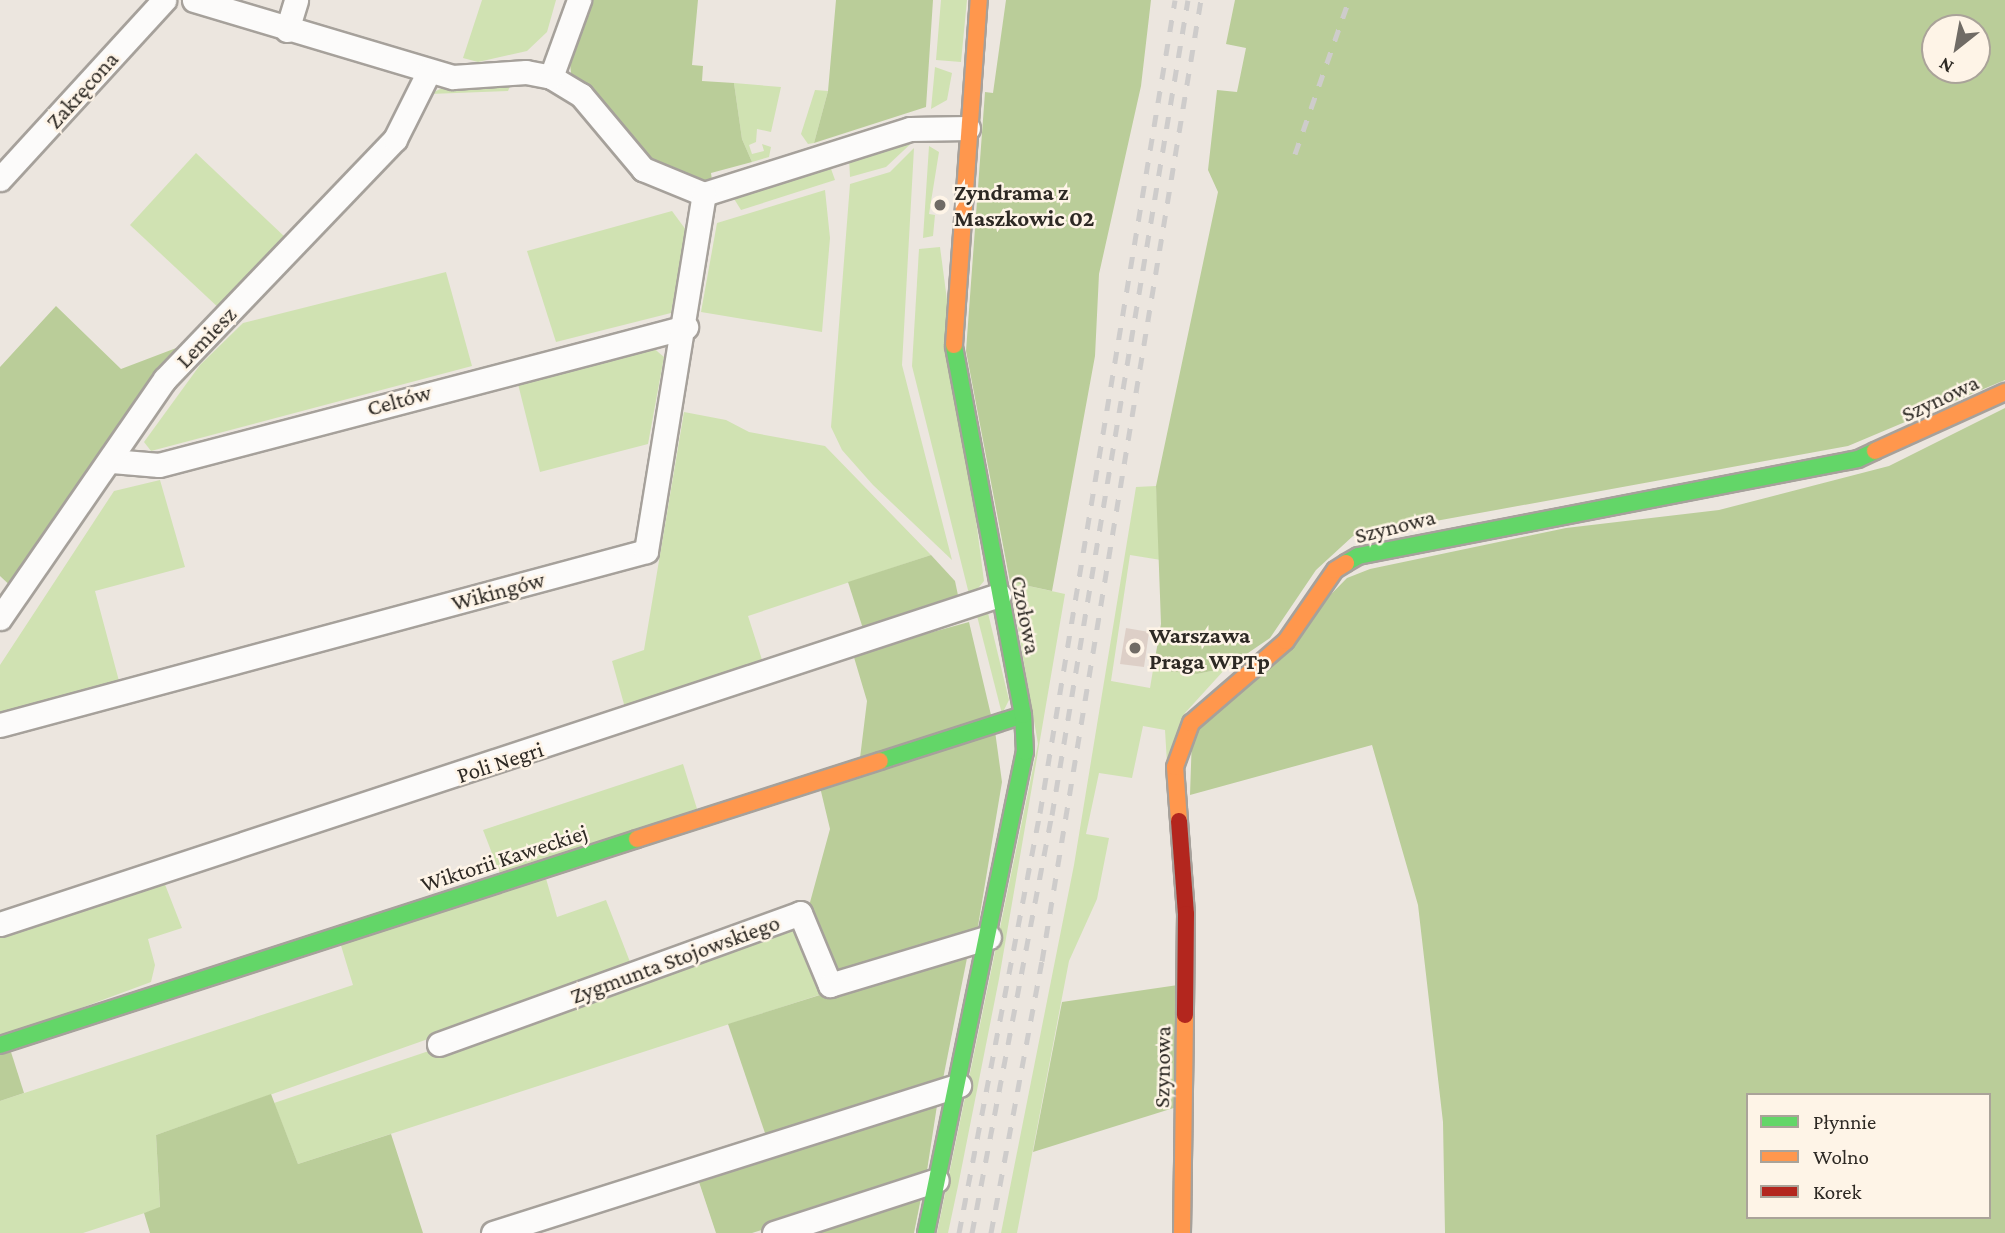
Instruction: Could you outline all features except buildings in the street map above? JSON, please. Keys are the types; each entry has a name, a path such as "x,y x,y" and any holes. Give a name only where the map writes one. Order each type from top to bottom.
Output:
{"street":[{"name":"Zakręcona","path":"0,179 164,0"},
{"path":"194,0 429,71 475,79 526,72 551,77 581,95 643,169 704,194 910,130 968,128"},
{"path":"287,30 296,0"},
{"path":"551,77 579,0"},
{"name":"Czołowa","path":"926,1233 1022,777 1023,715 954,345 979,0"},
{"name":"Lemiesz","path":"0,618 112,461 165,379 395,139 429,71"},
{"name":"Wikingów","path":"0,725 646,551 686,327 704,194"},
{"name":"Celtów","path":"112,461 159,465 686,327"},
{"name":"Szynowa","path":"1182,1233 1186,914 1175,767 1191,723 1286,641 1316,590 1335,570 1358,556 1403,546 1858,459 2005,393"},
{"name":"Poli Negri","path":"0,924 772,674 999,595"},
{"name":"Wiktorii Kaweckiej","path":"0,1045 1023,715"},
{"name":"Zygmunta Stojowskiego","path":"439,1044 800,914 830,985 989,937"},
{"path":"493,1233 958,1085"},
{"path":"774,1233 937,1180"}],"green space":[{"path":"482,0 556,0 547,32 527,51 478,62 463,58"},
{"path":"589,0 698,0 692,65 703,66 702,81 734,83 742,139 752,162 711,173 712,180 706,181 652,162 571,73 569,55"},
{"path":"836,0 933,0 926,107 814,143 828,91"},
{"path":"941,0 967,0 961,62 936,60"},
{"path":"1006,0 1151,0 1141,86 1099,274 1095,356 1052,591 1010,582 966,351 985,92 993,93"},
{"path":"1235,0 2005,0 2005,380 1848,446 1353,536 1316,570 1270,638 1226,668 1197,674 1153,670 1161,624 1156,486 1218,192 1208,170 1217,90 1237,92 1246,48 1226,44"},
{"path":"935,67 952,73 947,100 931,109"},
{"path":"734,83 781,87 771,132 757,129 756,142 749,145 752,154 764,151 762,144 771,147 769,157 752,162 742,139"},
{"path":"511,84 508,91 430,94 446,86"},
{"path":"815,90 828,91 814,143 808,144 801,134"},
{"path":"919,136 886,167 850,177 849,158"},
{"path":"929,146 939,152 929,214 935,215 933,236 923,238"},
{"path":"914,148 902,365 952,560 873,485 842,450 831,427 850,184 890,172"},
{"path":"196,153 286,238 221,310 130,225"},
{"path":"830,166 835,180 741,210 731,194"},
{"path":"825,190 830,238 822,332 701,312 717,223"},
{"path":"672,211 686,230 671,313 556,342 527,251"},
{"path":"940,247 984,581 970,598 912,366 919,249"},
{"path":"446,272 472,366 151,451 144,442 200,365 243,323"},
{"path":"56,306 121,369 192,342 104,446 16,591 0,576 0,367"},
{"path":"651,346 664,357 648,444 540,472 518,384"},
{"path":"2005,408 2005,1233 1445,1233 1443,1122 1418,905 1372,745 1190,795 1192,736 1347,578 1370,569 1566,528 1719,510 1889,466"},
{"path":"684,412 726,420 749,432 825,446 931,555 748,616 765,669 627,715 612,661 644,650"},
{"path":"160,480 185,567 95,591 119,681 0,713 0,665 114,491"},
{"path":"1156,486 1161,560 1130,555 1111,681 1150,688 1153,670 1197,674 1226,668 1185,713 1167,763 1165,730 1143,726 1132,778 1099,773 1086,834 1109,838 1097,899 1069,961 1017,1233 1001,1233 1074,865 1136,487"},
{"path":"931,555 955,581 960,605 866,638 848,582"},
{"path":"1010,582 1065,594 999,979 958,1186 948,1233 937,1233 1038,744"},
{"path":"976,612 988,613 1009,700 1002,714"},
{"path":"969,622 991,715 860,758 867,701 853,654"},
{"path":"995,731 1002,782 977,932 841,977 831,968 809,906 830,829 819,783"},
{"path":"683,764 698,812 500,874 483,830"},
{"path":"545,875 557,917 606,900 632,967 156,1135 160,1208 83,1233 0,1233 0,1101 353,985 339,939"},
{"path":"164,882 182,928 148,939 155,965 151,982 0,1038 0,937"},
{"path":"792,929 802,936 822,994 298,1164 274,1103"},
{"path":"969,948 942,1084 767,1139 728,1024"},
{"path":"1178,985 1180,1106 1033,1152 1062,1002"},
{"path":"11,1052 24,1093 0,1101 0,1055"},
{"path":"271,1094 298,1164 391,1134 423,1233 150,1233 144,1213 160,1207 156,1135"},
{"path":"938,1099 926,1177 752,1233 716,1233 697,1176"},
{"path":"913,1197 921,1198 914,1233 788,1233"}],"railway":[{"path":"959,1233 1040,813 1175,0"},
{"path":"972,1233 1052,815 1188,0"},
{"path":"991,1233 1042,961 1201,0"},
{"path":"1295,154 1349,0"}],"traffic: fast":[{"path":"926,1233 1025,752 1023,715 954,345"},
{"path":"1346,563 1358,556 1858,459 1875,451"},
{"path":"880,761 1023,715"},
{"path":"0,1045 637,839"}],"traffic: slow":[{"path":"954,345 979,0"},
{"path":"1875,451 2005,392"},
{"path":"1179,821 1175,767 1191,723 1286,641 1335,570 1346,563"},
{"path":"637,839 880,761"},
{"path":"1182,1233 1185,1015"}],"traffic: jam":[{"path":"1179,821 1186,914 1185,1015"}],"place":[{"name":"Zyndrama z Maszkowic 02","path":"940,205"},
{"name":"Warszawa Praga WPTp","path":"1135,648"}]}
